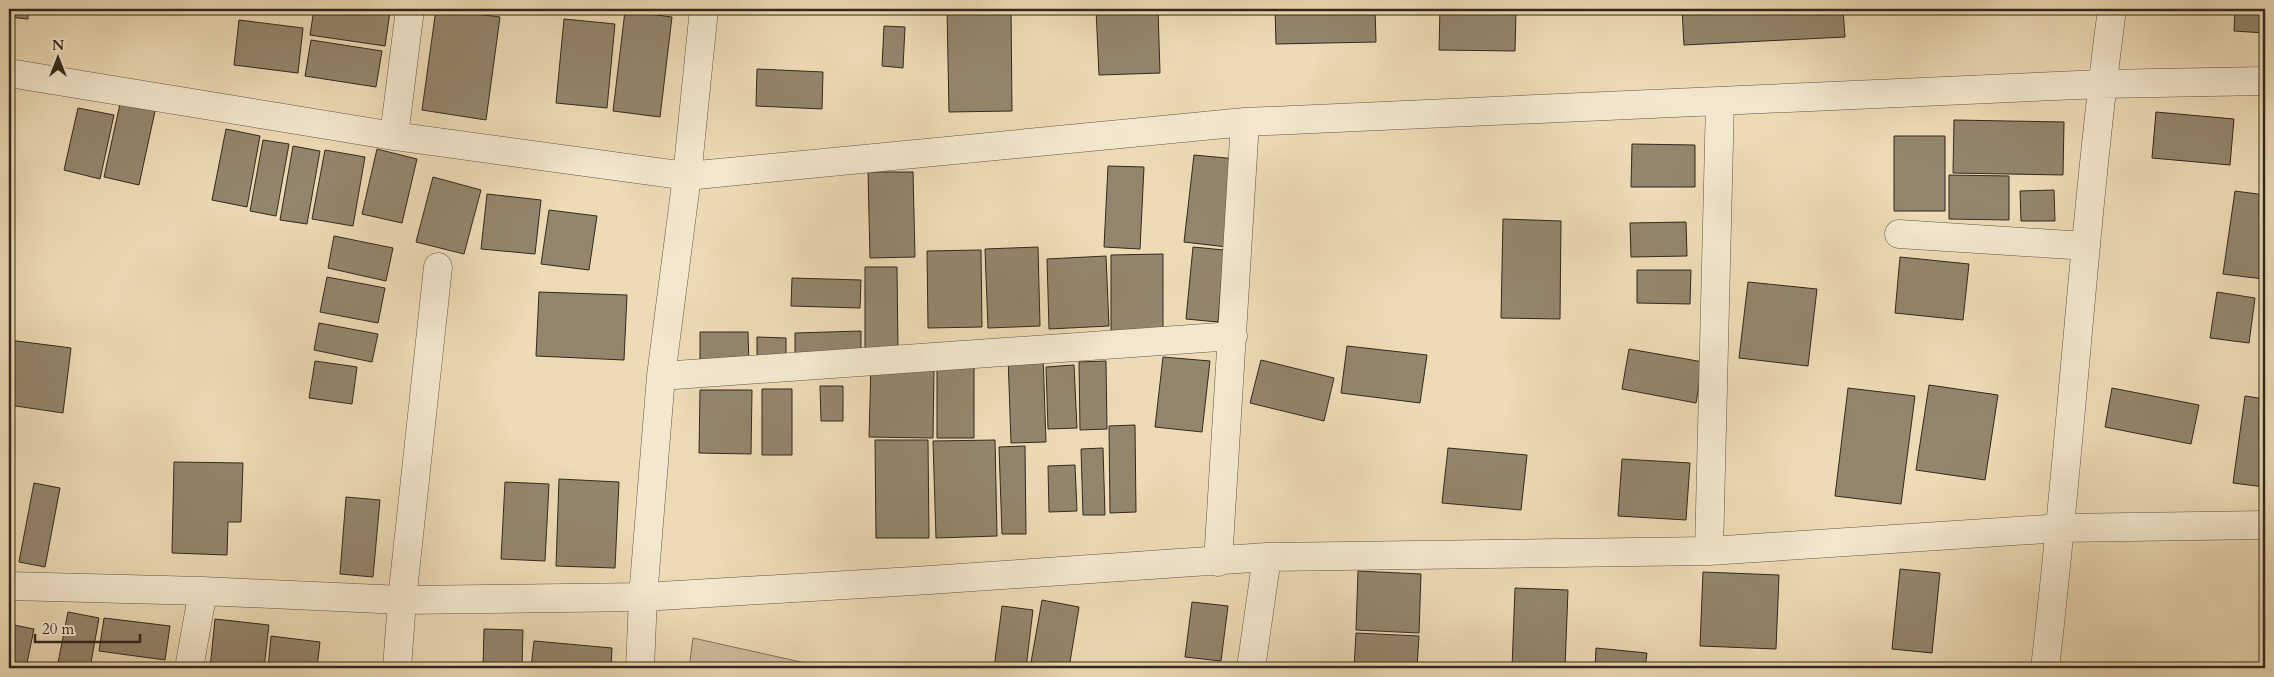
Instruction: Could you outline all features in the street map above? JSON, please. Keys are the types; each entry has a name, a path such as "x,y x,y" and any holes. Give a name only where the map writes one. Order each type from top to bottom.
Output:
{"street":[{"path":"394,136 410,9"},
{"path":"640,668 643,597 661,376 687,176 704,9"},
{"path":"2045,668 2062,528 2086,246 2102,84 2112,9"},
{"path":"9,73 394,136 687,176 1245,122 2102,84 2265,81"},
{"path":"1709,551 1720,101"},
{"path":"1218,562 1245,122"},
{"path":"1899,234 2086,246"},
{"path":"397,668 402,600 438,267"},
{"path":"661,376 1233,336"},
{"path":"9,586 203,591 402,600 643,597 1266,558 1709,551 2062,528 2265,525"},
{"path":"1251,668 1266,558"},
{"path":"189,668 203,591"}],"shaded area":[{"path":"693,638 828,668 689,668"}],"building":[{"path":"9,9 28,9 28,19 9,17"},
{"path":"314,9 370,9 390,12 385,46 310,35"},
{"path":"436,9 500,17 486,120 422,110"},
{"path":"947,9 1011,9 1012,111 949,112"},
{"path":"1096,9 1158,9 1160,73 1099,75"},
{"path":"1275,9 1375,9 1376,42 1276,44"},
{"path":"1440,9 1516,9 1515,51 1439,50"},
{"path":"1682,9 1843,9 1845,37 1684,45"},
{"path":"2235,9 2265,9 2265,33 2234,31"},
{"path":"625,11 672,17 660,117 613,111"},
{"path":"564,19 615,24 607,108 556,103"},
{"path":"239,20 303,28 298,73 234,65"},
{"path":"884,26 905,27 903,68 882,66"},
{"path":"311,40 382,51 376,87 305,76"},
{"path":"757,69 823,72 822,109 756,106"},
{"path":"120,104 155,111 139,185 104,177"},
{"path":"78,108 114,115 100,179 64,170"},
{"path":"2156,112 2234,119 2230,165 2152,158"},
{"path":"1954,120 2064,122 2063,175 1953,173"},
{"path":"226,129 260,136 247,207 212,200"},
{"path":"1894,136 1945,136 1945,211 1894,211"},
{"path":"263,140 289,144 276,216 250,211"},
{"path":"1632,144 1695,145 1695,187 1631,187"},
{"path":"293,146 320,151 307,224 280,220"},
{"path":"377,149 417,159 402,223 362,214"},
{"path":"325,150 365,157 353,226 312,219"},
{"path":"1194,155 1237,159 1227,247 1184,242"},
{"path":"1108,166 1144,167 1140,249 1104,247"},
{"path":"868,172 913,172 915,257 870,258"},
{"path":"1949,175 2009,176 2009,220 1949,219"},
{"path":"433,177 481,190 464,254 416,242"},
{"path":"2054,190 2055,221 2021,221 2020,191"},
{"path":"2235,191 2265,195 2263,279 2223,274"},
{"path":"487,194 541,200 535,254 481,249"},
{"path":"549,210 597,216 589,270 541,264"},
{"path":"1503,219 1561,221 1560,319 1501,318"},
{"path":"1686,222 1687,256 1631,257 1630,223"},
{"path":"334,236 393,248 386,281 328,268"},
{"path":"1038,247 1040,326 988,328 985,249"},
{"path":"1193,247 1224,250 1218,322 1186,319"},
{"path":"981,250 982,327 928,328 927,251"},
{"path":"1163,254 1163,332 1111,332 1111,255"},
{"path":"1106,256 1109,326 1049,329 1047,259"},
{"path":"1900,257 1969,264 1963,320 1895,313"},
{"path":"865,267 897,267 898,350 865,350"},
{"path":"1637,270 1691,270 1690,304 1637,303"},
{"path":"327,277 385,288 378,323 320,312"},
{"path":"792,278 861,280 860,308 791,306"},
{"path":"1748,282 1817,289 1808,366 1739,358"},
{"path":"539,292 627,295 624,360 536,356"},
{"path":"2217,292 2255,298 2249,343 2210,338"},
{"path":"319,323 378,334 372,362 314,350"},
{"path":"861,331 861,353 795,354 795,333"},
{"path":"700,332 748,332 749,365 700,366"},
{"path":"757,337 786,338 786,358 757,358"},
{"path":"9,340 71,348 63,413 9,405"},
{"path":"1347,346 1427,355 1420,403 1341,393"},
{"path":"1629,349 1703,362 1696,403 1622,389"},
{"path":"1043,355 1046,442 1011,443 1008,356"},
{"path":"1163,357 1210,361 1202,432 1155,427"},
{"path":"1261,360 1334,378 1324,421 1250,403"},
{"path":"315,361 357,367 352,404 309,398"},
{"path":"1106,361 1107,429 1080,430 1079,362"},
{"path":"871,365 934,367 933,438 869,437"},
{"path":"937,365 974,365 974,438 937,438"},
{"path":"1074,365 1077,428 1048,429 1046,367"},
{"path":"1929,385 1998,395 1985,480 1916,470"},
{"path":"820,386 843,386 843,421 821,421"},
{"path":"1848,388 1915,396 1901,504 1835,496"},
{"path":"2112,388 2199,405 2191,444 2105,427"},
{"path":"762,389 792,389 792,455 762,455"},
{"path":"700,390 752,390 751,454 699,453"},
{"path":"2245,396 2265,399 2265,487 2233,483"},
{"path":"1135,425 1136,512 1110,513 1109,426"},
{"path":"875,440 928,440 929,538 876,538"},
{"path":"995,440 997,536 936,538 933,441"},
{"path":"1025,446 1026,534 1002,534 999,447"},
{"path":"1103,448 1105,515 1083,515 1081,449"},
{"path":"1448,448 1527,455 1521,510 1442,503"},
{"path":"1622,459 1690,463 1686,520 1618,516"},
{"path":"174,462 243,463 241,522 228,522 227,555 172,553"},
{"path":"1075,465 1077,511 1049,512 1048,466"},
{"path":"559,479 619,482 615,568 556,566"},
{"path":"505,482 549,484 545,561 501,559"},
{"path":"34,483 60,488 45,567 19,562"},
{"path":"346,497 380,500 373,577 340,574"},
{"path":"1900,569 1940,573 1932,653 1892,649"},
{"path":"1358,571 1421,574 1419,633 1356,630"},
{"path":"1703,572 1779,575 1776,649 1700,646"},
{"path":"1515,588 1568,590 1565,668 1512,668"},
{"path":"1042,600 1079,607 1069,668 1030,668"},
{"path":"1192,602 1228,606 1221,661 1185,657"},
{"path":"1002,606 1033,610 1026,668 994,668"},
{"path":"68,612 99,618 90,668 57,668"},
{"path":"104,618 170,626 165,660 99,651"},
{"path":"215,619 269,625 264,668 210,668"},
{"path":"9,624 34,629 26,668 9,668"},
{"path":"484,629 523,630 522,668 483,668"},
{"path":"1356,633 1419,636 1417,668 1354,668"},
{"path":"271,636 320,642 317,668 268,668"},
{"path":"534,641 612,648 611,668 531,668"},
{"path":"1596,648 1647,653 1645,668 1595,668"}]}
